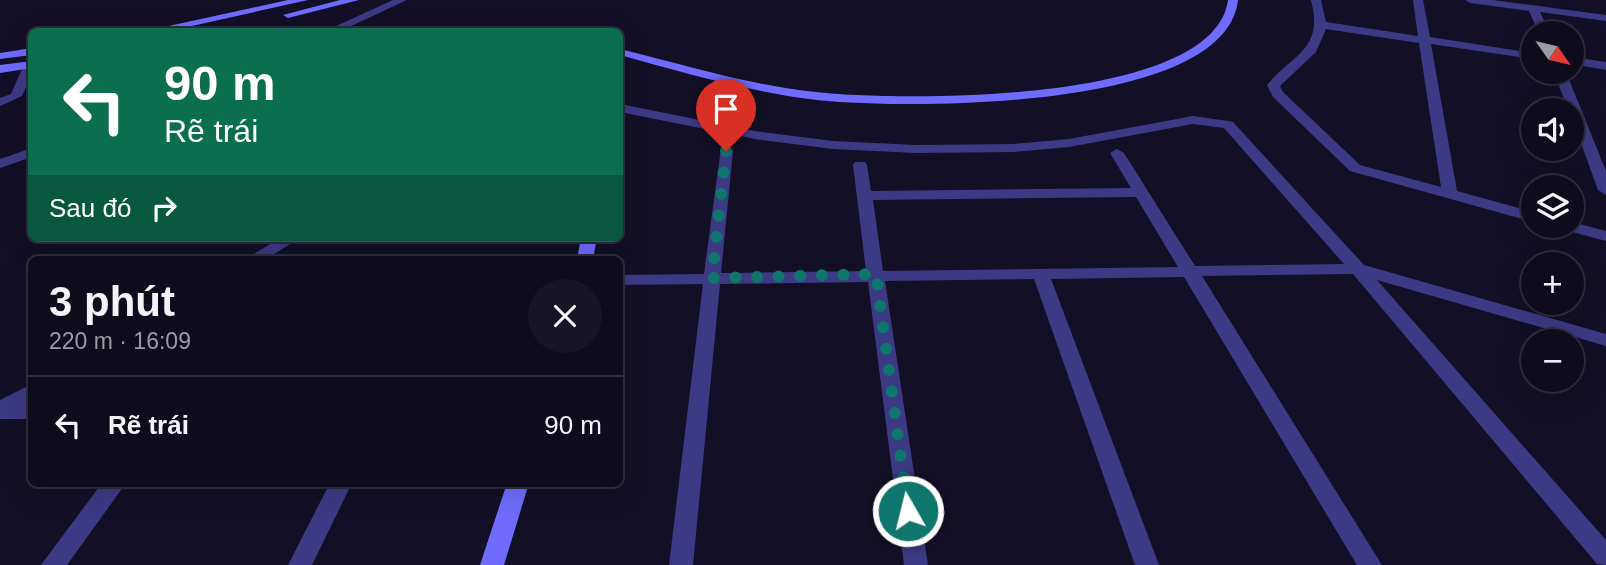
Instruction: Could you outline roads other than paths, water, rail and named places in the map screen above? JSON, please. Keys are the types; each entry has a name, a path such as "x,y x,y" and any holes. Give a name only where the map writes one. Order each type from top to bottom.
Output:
{"street":[{"path":"166,28 303,0"},
{"path":"227,28 354,0"},
{"path":"337,28 402,0"},
{"path":"623,48 733,82 831,97 934,101 1018,96 1093,85 1164,66 1217,34 1230,15 1233,0"},
{"path":"1316,0 1323,25 1316,43 1287,75 1273,85 1277,94 1350,165 1373,174 1521,214"},
{"path":"1418,0 1450,195"},
{"path":"1470,0 1606,18"},
{"path":"1533,9 1538,21"},
{"path":"1323,25 1521,53"},
{"path":"0,56 28,52"},
{"path":"1584,63 1606,66"},
{"path":"0,69 28,64"},
{"path":"16,96 28,69"},
{"path":"1565,84 1606,190"},
{"path":"0,101 28,94"},
{"path":"623,109 755,135 823,144 916,149 1014,148 1069,144 1193,120 1219,122 1233,129 1358,269 1606,557"},
{"path":"681,565 726,151"},
{"path":"1117,153 1370,565"},
{"path":"0,164 28,154"},
{"path":"860,165 916,565"},
{"path":"865,196 1141,192"},
{"path":"1584,230 1606,236"},
{"path":"259,256 285,242"},
{"path":"623,279 1040,272 1191,274 1358,269 1598,338 1606,350"},
{"path":"1040,272 1147,565"},
{"path":"0,411 28,394"},
{"path":"0,411 28,412"},
{"path":"53,565 112,487"},
{"path":"300,565 339,487"},
{"path":"492,565 517,487"}]}
